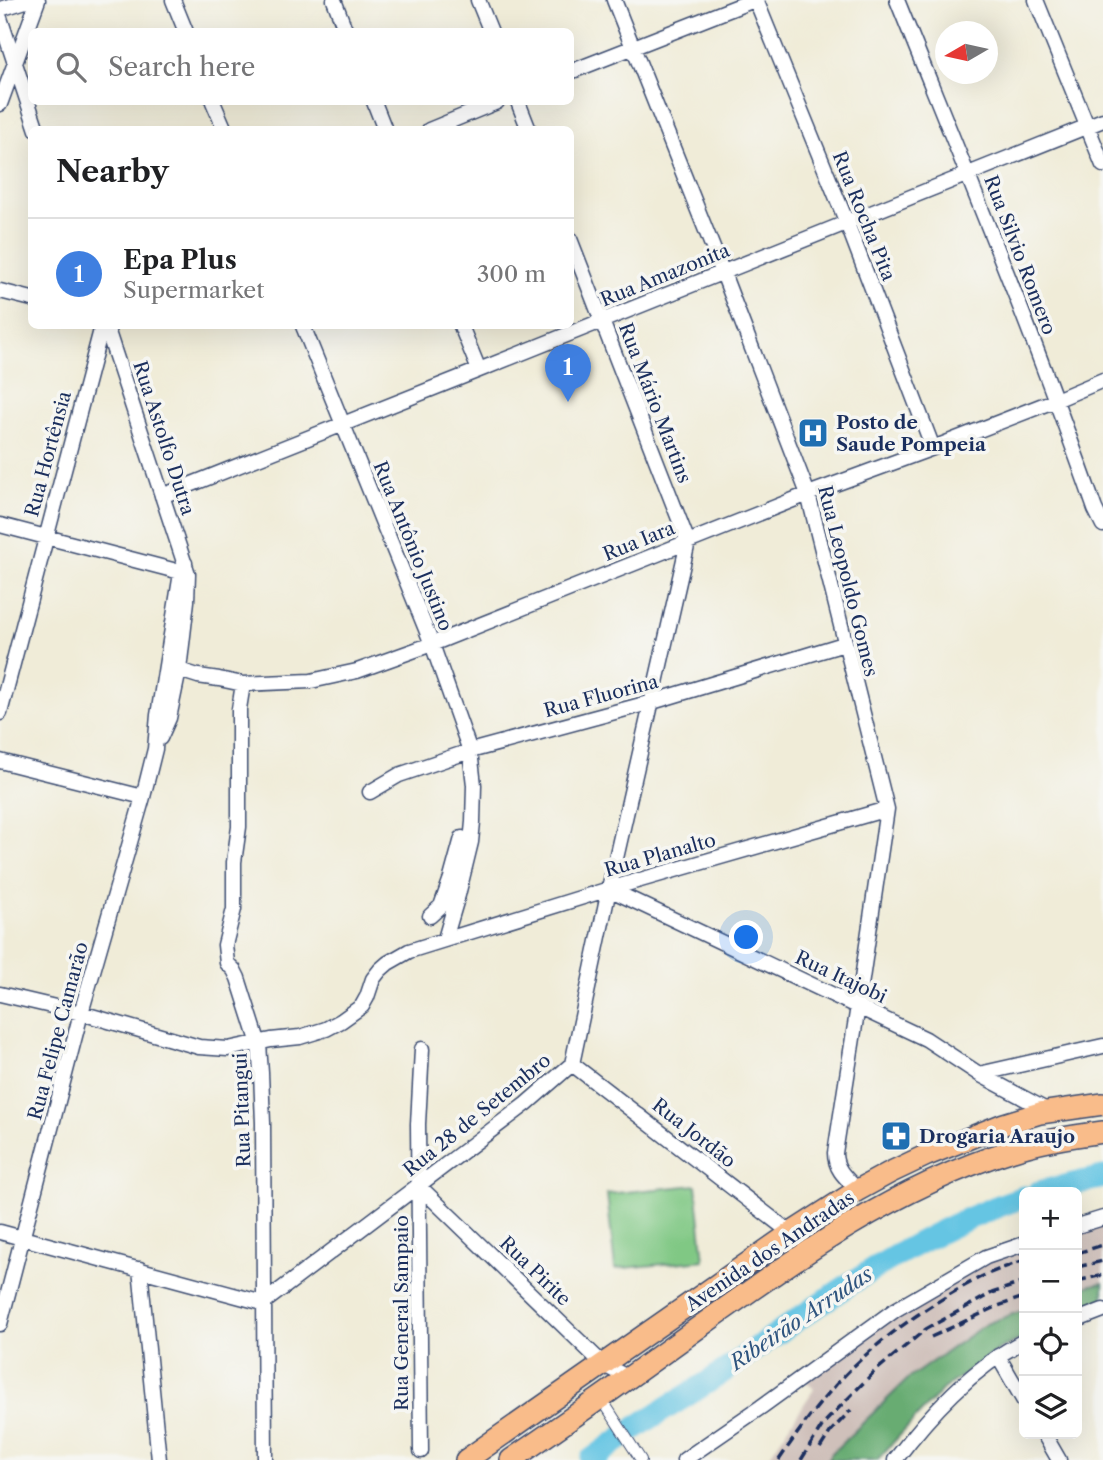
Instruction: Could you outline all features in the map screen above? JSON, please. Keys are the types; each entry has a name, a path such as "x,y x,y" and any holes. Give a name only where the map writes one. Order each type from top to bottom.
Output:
{"main road":[{"name":"Avenida dos Andradas","path":"466,1460 791,1233 858,1190 948,1146 1004,1124 1050,1112 1103,1104"},
{"name":"Avenida dos Andradas","path":"511,1460 603,1401 629,1378 804,1254 872,1211 937,1178 1012,1150 1057,1138 1103,1132"},
{"path":"791,1233 802,1239 804,1254"}],"street":[{"path":"0,9 29,0"},
{"path":"0,104 7,63 38,0"},
{"path":"173,0 184,28"},
{"path":"334,0 344,28"},
{"path":"478,0 489,28"},
{"name":"Rua Leopoldo Gomes","path":"614,0 808,494 887,809 835,1162 858,1190"},
{"path":"574,70 755,0"},
{"name":"Rua Rocha Pita","path":"755,0 847,223 933,448"},
{"name":"Rua Silvio Romero","path":"897,0 968,175 1103,525"},
{"path":"1036,0 1103,165"},
{"path":"0,18 7,63 35,126"},
{"path":"215,105 223,126"},
{"path":"375,105 383,126"},
{"path":"439,126 490,105"},
{"path":"519,105 527,126"},
{"name":"Rua Amazonita","path":"162,496 1103,120"},
{"name":"Rua Mário Martins","path":"574,249 688,542"},
{"path":"0,291 28,298"},
{"name":"Rua Hortênsia","path":"0,713 103,329"},
{"name":"Rua Astolfo Dutra","path":"105,329 185,570"},
{"name":"Rua Antônio Justino","path":"304,329 432,644 470,751 474,785 471,842 445,939"},
{"path":"462,329 479,370"},
{"name":"Rua Iara","path":"179,670 243,684 311,681 357,671 432,644 1103,380"},
{"path":"0,525 185,570"},
{"name":"Rua 28 de Setembro","path":"264,1303 526,1104 572,1064 688,542"},
{"name":"Rua Felipe Camarão","path":"155,749 169,718 179,670 187,601 185,570"},
{"name":"Rua Felipe Camarão","path":"0,1324 81,1013 155,749 158,715 185,570"},
{"name":"Rua Fluorina","path":"370,792 399,775 470,751 652,702 844,644"},
{"name":"Rua Pitangui","path":"243,684 239,709 239,816 234,862 234,909 225,945 227,962 238,978 259,1044 263,1123 265,1460"},
{"path":"0,761 143,797"},
{"name":"Rua Antônio Justino","path":"430,916 441,906 451,878 461,843 468,798 474,785"},
{"name":"Rua Planalto","path":"445,939 887,809"},
{"name":"Rua Itajobi","path":"609,889 926,1039 979,1074 1050,1112"},
{"path":"0,994 81,1013 199,1047 228,1049 300,1037 326,1029 362,1006 373,979 388,963 409,951 445,939"},
{"path":"979,1074 1103,1046"},
{"name":"Rua General Sampaio","path":"421,1451 418,1124 422,1049"},
{"name":"Rua Jordão","path":"572,1064 791,1233"},
{"name":"Rua Pirite","path":"419,1186 604,1365 629,1378"},
{"path":"1082,1224 1103,1218"},
{"path":"0,1232 264,1303"},
{"path":"684,1460 895,1310 986,1257 1019,1246"},
{"path":"140,1269 159,1460"},
{"path":"1082,1318 1103,1310"},
{"path":"895,1460 912,1437 970,1377 1019,1344"},
{"path":"998,1356 1019,1392"},
{"path":"603,1401 641,1460"},
{"path":"1047,1439 1059,1460"}],"shaded area":[{"path":"1103,1221 1103,1297 1082,1305 1082,1250 1082,1225"},
{"path":"1019,1248 1019,1331 978,1354 869,1460 767,1460 814,1389 801,1376 970,1267"}],"green space":[{"path":"696,1185 704,1260 615,1269 607,1194"},
{"path":"1103,1283 1103,1306 1082,1314 1082,1288"},
{"path":"1019,1312 1019,1340 1001,1348 943,1389 877,1460 827,1460 909,1378 986,1324"}],"waterway":[{"name":"Ribeirão Arrudas","path":"1060,1187 1103,1177"},
{"name":"Ribeirão Arrudas","path":"591,1460 636,1427 712,1380 829,1298 903,1251 982,1212 1019,1199"}],"railway":[{"path":"1082,1251 1103,1245"},
{"path":"1082,1266 1103,1261"},
{"path":"779,1460 826,1396 883,1340 921,1313 984,1275 1019,1262"},
{"path":"1082,1280 1103,1275"},
{"path":"801,1460 824,1423 873,1373 926,1329 992,1293 1019,1284"},
{"path":"931,1337 1019,1299"},
{"path":"820,1448 831,1431 851,1410"}],"place":[{"name":"Epa Plus","path":"568,402"},
{"name":"Posto de Saude Pompeia","path":"813,433"},
{"name":"Drogaria Araujo","path":"896,1136"}]}
